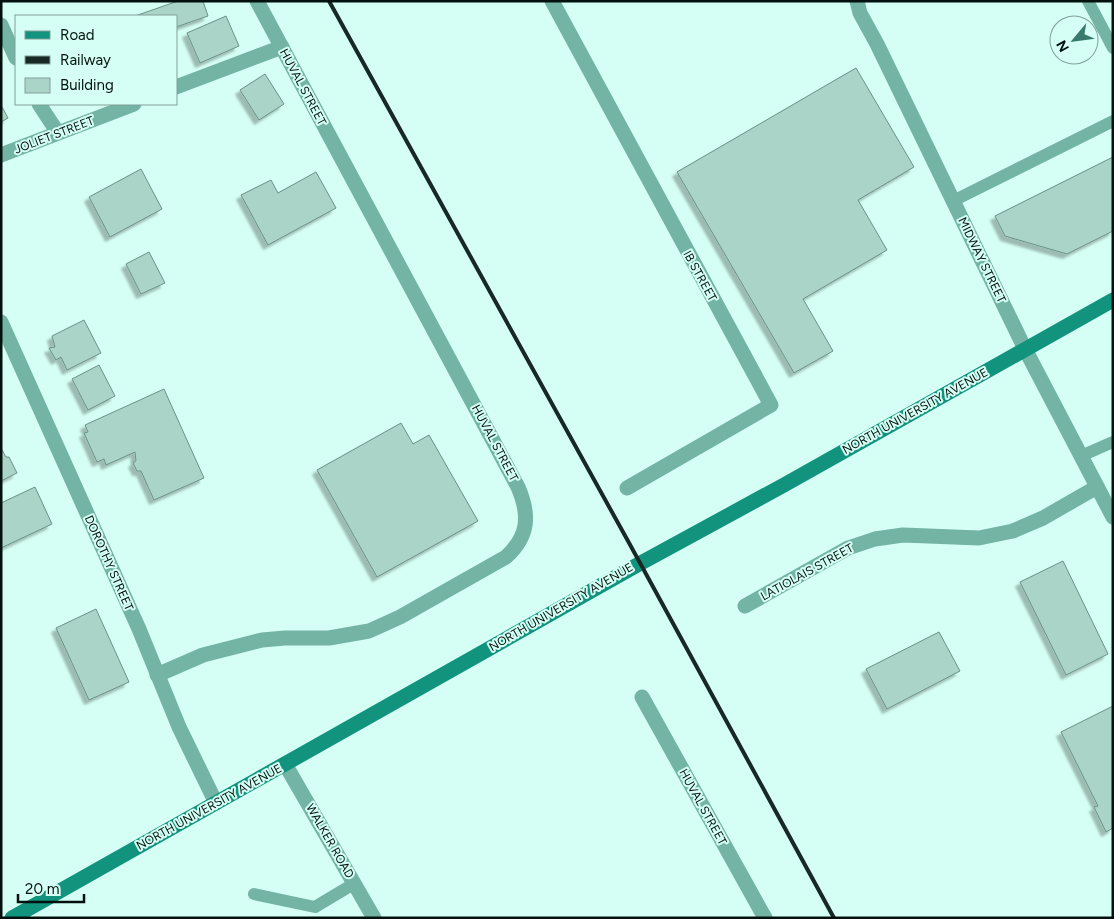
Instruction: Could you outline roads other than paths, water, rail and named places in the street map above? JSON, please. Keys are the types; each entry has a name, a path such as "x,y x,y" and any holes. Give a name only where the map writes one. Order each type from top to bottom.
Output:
{"main road":[{"name":"NORTH UNIVERSITY AVENUE","path":"12,918 639,564 784,485 1113,300"}],"street":[{"name":"HUVAL STREET","path":"157,675 203,655 262,640 329,638 369,631 400,617 506,557 515,550 523,535 527,518 518,487 256,1"},
{"name":"IB STREET","path":"552,1 770,405 628,488"},
{"name":"MIDWAY STREET","path":"857,1 860,13 1025,349 1113,517"},
{"path":"1,25 15,56"},
{"path":"178,86 282,47"},
{"path":"40,105 58,133"},
{"name":"JOLIET STREET","path":"1,156 131,105"},
{"name":"DOROTHY STREET","path":"1,322 138,629 179,727 216,803"},
{"name":"LATIOLAIS STREET","path":"745,606 848,548 875,539 903,535 979,538 1013,531 1044,518 1098,487"},
{"name":"HUVAL STREET","path":"642,697 759,916"},
{"name":"WALKER ROAD","path":"285,764 374,918"}],"lane":[{"path":"1088,1 1113,48"},
{"path":"953,200 1113,121"},
{"path":"1081,456 1113,442"},
{"path":"254,894 315,906 354,883"}],"railway":[{"path":"329,1 834,918"}]}
